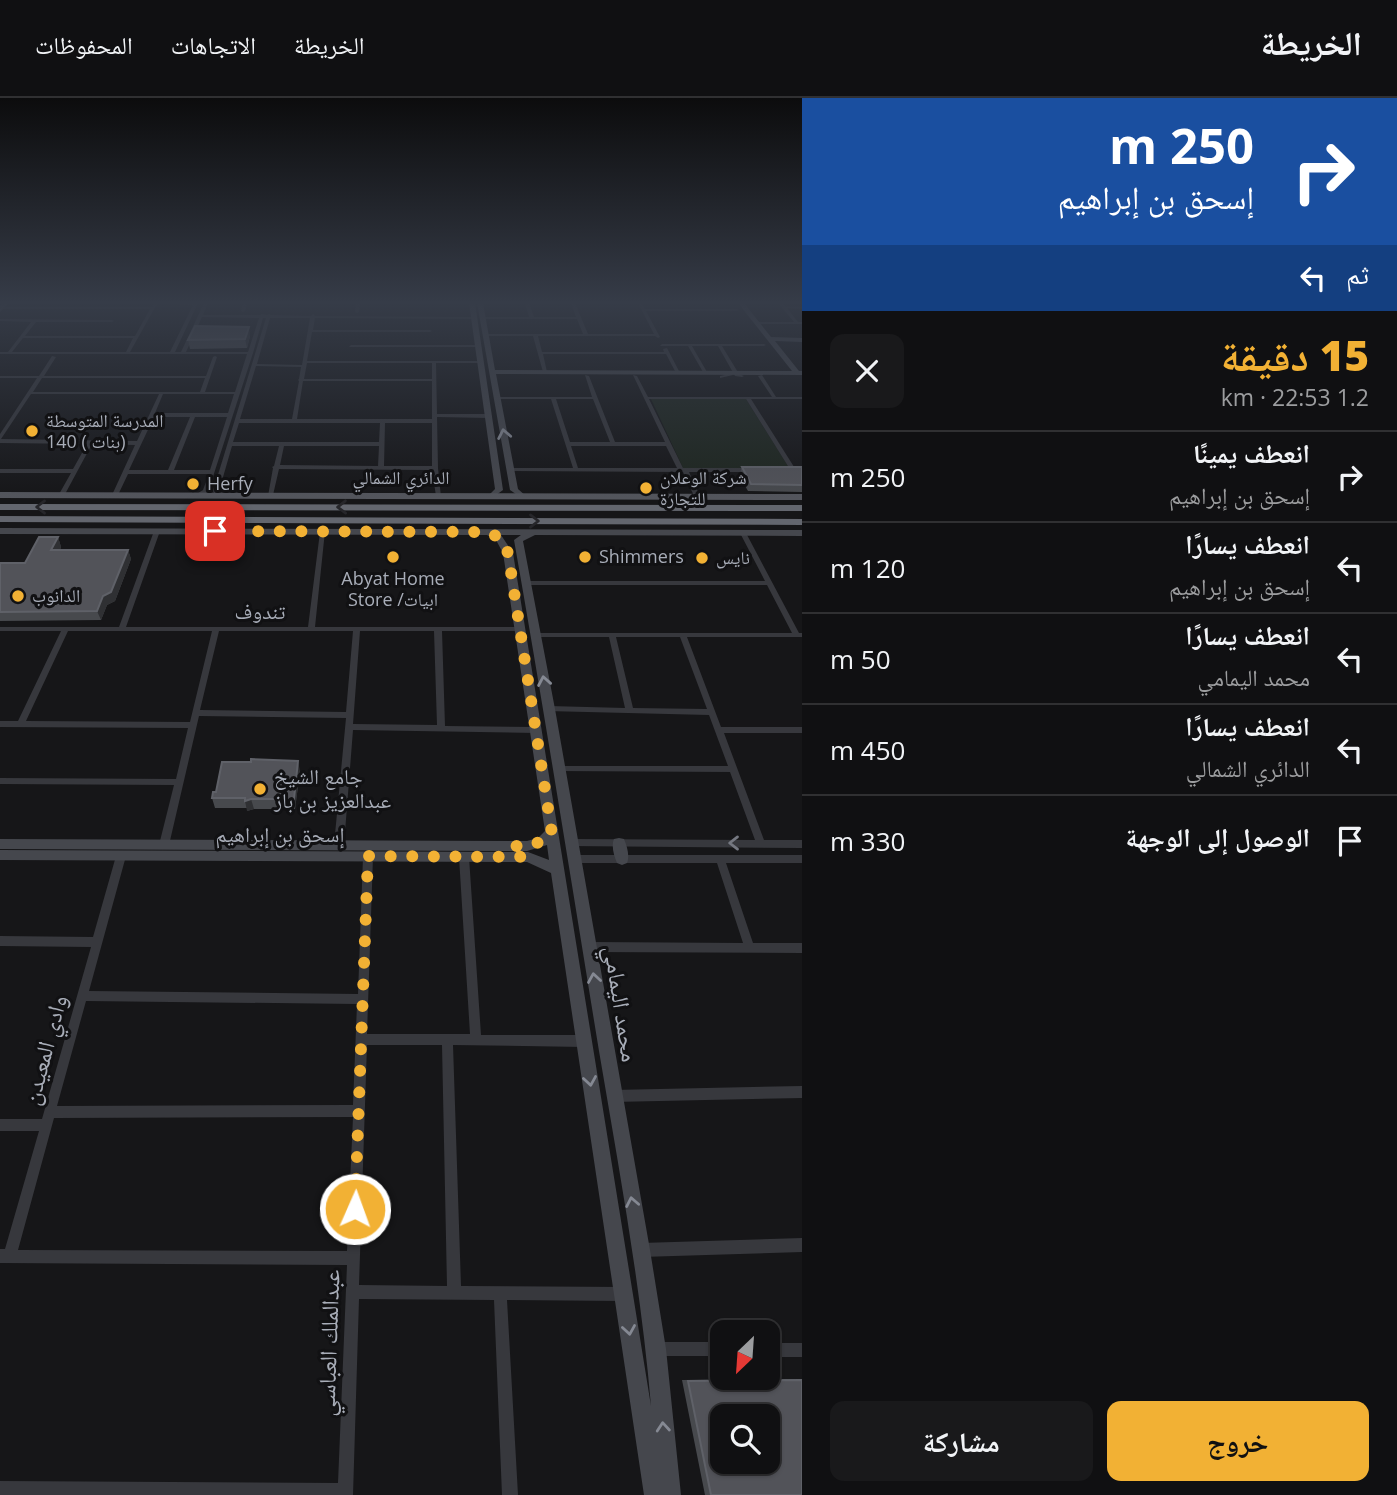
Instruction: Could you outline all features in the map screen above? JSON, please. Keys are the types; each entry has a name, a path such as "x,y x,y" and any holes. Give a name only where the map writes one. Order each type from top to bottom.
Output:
{"highway":[{"path":"62,496 160,507"},
{"path":"717,497 802,505"},
{"path":"406,506 602,498"},
{"name":"الدائري الشمالي","path":"0,507 802,505"},
{"path":"0,519 802,524"},
{"path":"65,520 86,525 215,531"},
{"path":"607,533 802,524"}],"main road":[{"name":"الدائري الشمالي","path":"0,495 217,493 439,496 518,493 602,498 802,497"}],"street":[{"path":"0,439 47,368"},
{"path":"202,393 211,368"},
{"path":"202,493 212,472 245,368"},
{"path":"217,493 236,421 254,368"},
{"path":"293,421 303,368"},
{"path":"434,368 435,468 439,496"},
{"path":"482,368 496,493"},
{"path":"491,368 518,493"},
{"path":"676,368 678,372"},
{"path":"703,368 705,372"},
{"path":"735,368 739,374 760,376 798,373"},
{"path":"502,374 635,376 783,371 798,373"},
{"path":"484,385 502,374 720,374"},
{"path":"587,376 613,444"},
{"path":"635,376 697,496"},
{"path":"760,376 775,398"},
{"path":"0,377 207,377"},
{"path":"300,380 433,380"},
{"path":"30,393 236,393"},
{"path":"115,495 161,395"},
{"path":"553,397 576,470"},
{"path":"496,398 595,398"},
{"path":"646,398 799,398 802,406"},
{"path":"748,398 793,470"},
{"path":"151,415 230,415"},
{"path":"171,471 193,415"},
{"path":"236,421 383,420 489,415"},
{"path":"381,468 383,420"},
{"path":"0,439 138,443"},
{"path":"62,496 90,443"},
{"path":"230,444 382,444"},
{"path":"270,495 282,444"},
{"path":"568,444 668,444"},
{"path":"275,467 435,468"},
{"path":"511,470 766,470"},
{"path":"779,470 802,470"},
{"path":"0,471 74,471"},
{"path":"126,472 212,472"},
{"path":"0,531 802,533"},
{"path":"122,629 157,531"},
{"path":"311,629 323,532"},
{"path":"488,532 500,538 514,553 518,540 534,532"},
{"path":"536,635 799,635 743,533"},
{"name":"محمد اليمامي","path":"514,553 527,583 549,709 552,834 655,1495"},
{"name":"محمد اليمامي","path":"514,553 520,629 536,730 551,761 572,851 641,1250 656,1349 670,1495"},
{"path":"527,583 769,583"},
{"name":"تندوف","path":"0,629 520,629"},
{"path":"21,724 66,629"},
{"path":"164,845 216,629"},
{"path":"340,845 357,629"},
{"path":"438,629 441,729"},
{"path":"612,635 630,710"},
{"path":"683,635 761,844"},
{"path":"549,709 712,712"},
{"path":"195,713 350,715"},
{"path":"0,724 192,725"},
{"path":"349,727 536,730"},
{"path":"719,730 802,730"},
{"path":"551,761 733,769"},
{"path":"0,781 179,782"},
{"name":"إسحق بن إبراهيم","path":"0,844 121,856 464,857 518,852 552,834"},
{"path":"619,843 622,859"},
{"path":"572,851 619,843 802,844"},
{"name":"إسحق بن إبراهيم","path":"0,855 164,845 340,845 518,852 557,869"},
{"path":"572,851 622,859 802,859"},
{"name":"وادي المعيدن","path":"5,1256 50,1112 121,856"},
{"name":"عبدالملك العباسي","path":"345,1493 368,856"},
{"path":"464,857 476,1039"},
{"path":"720,859 750,948"},
{"path":"0,941 97,942"},
{"path":"589,947 802,948"},
{"path":"82,996 363,999"},
{"path":"361,1039 584,1041"},
{"path":"447,1040 454,1292"},
{"path":"613,1096 802,1092"},
{"path":"50,1112 359,1111"},
{"path":"0,1125 46,1125"},
{"path":"603,1166 624,1163"},
{"path":"641,1250 802,1245"},
{"path":"5,1256 353,1258"},
{"path":"352,1292 623,1294"},
{"path":"500,1293 510,1495"},
{"path":"656,1349 710,1349"},
{"path":"780,1350 802,1350"},
{"path":"0,1489 345,1493"}],"shaded area":[{"path":"651,399 746,399 790,469 683,468"}],"building":[{"path":"742,467 802,467 802,485 751,484"},
{"path":"39,537 58,537 51,550 128,550 111,592 103,596 97,611 0,612 0,563 25,563"},
{"name":"جامع الشيخ عبدالعزيز بن باز","path":"251,759 298,761 294,799 245,801 245,798 212,798 213,792 216,792 222,762 251,762"},
{"path":"780,1380 802,1380 802,1495 711,1495 688,1381 710,1381 710,1390 780,1390"}],"place":[{"name":"المدرسة المتوسطة 140 ( بنات)","path":"32,431"},
{"name":"Herfy","path":"193,484"},
{"name":"شركة الوعلان للتجارة","path":"646,488"},
{"name":"Abyat Home Store /ابيات","path":"393,557"},
{"name":"Shimmers","path":"585,557"},
{"name":"نايس","path":"702,558"},
{"name":"الدانوب","path":"18,596"},
{"name":"جامع الشيخ عبدالعزيز بن باز","path":"260,789"}],"route":[{"path":"215,531 488,532 500,538 508,553 552,834 534,845 516,846 527,850 527,853 520,857 368,856 355,1209"}]}
